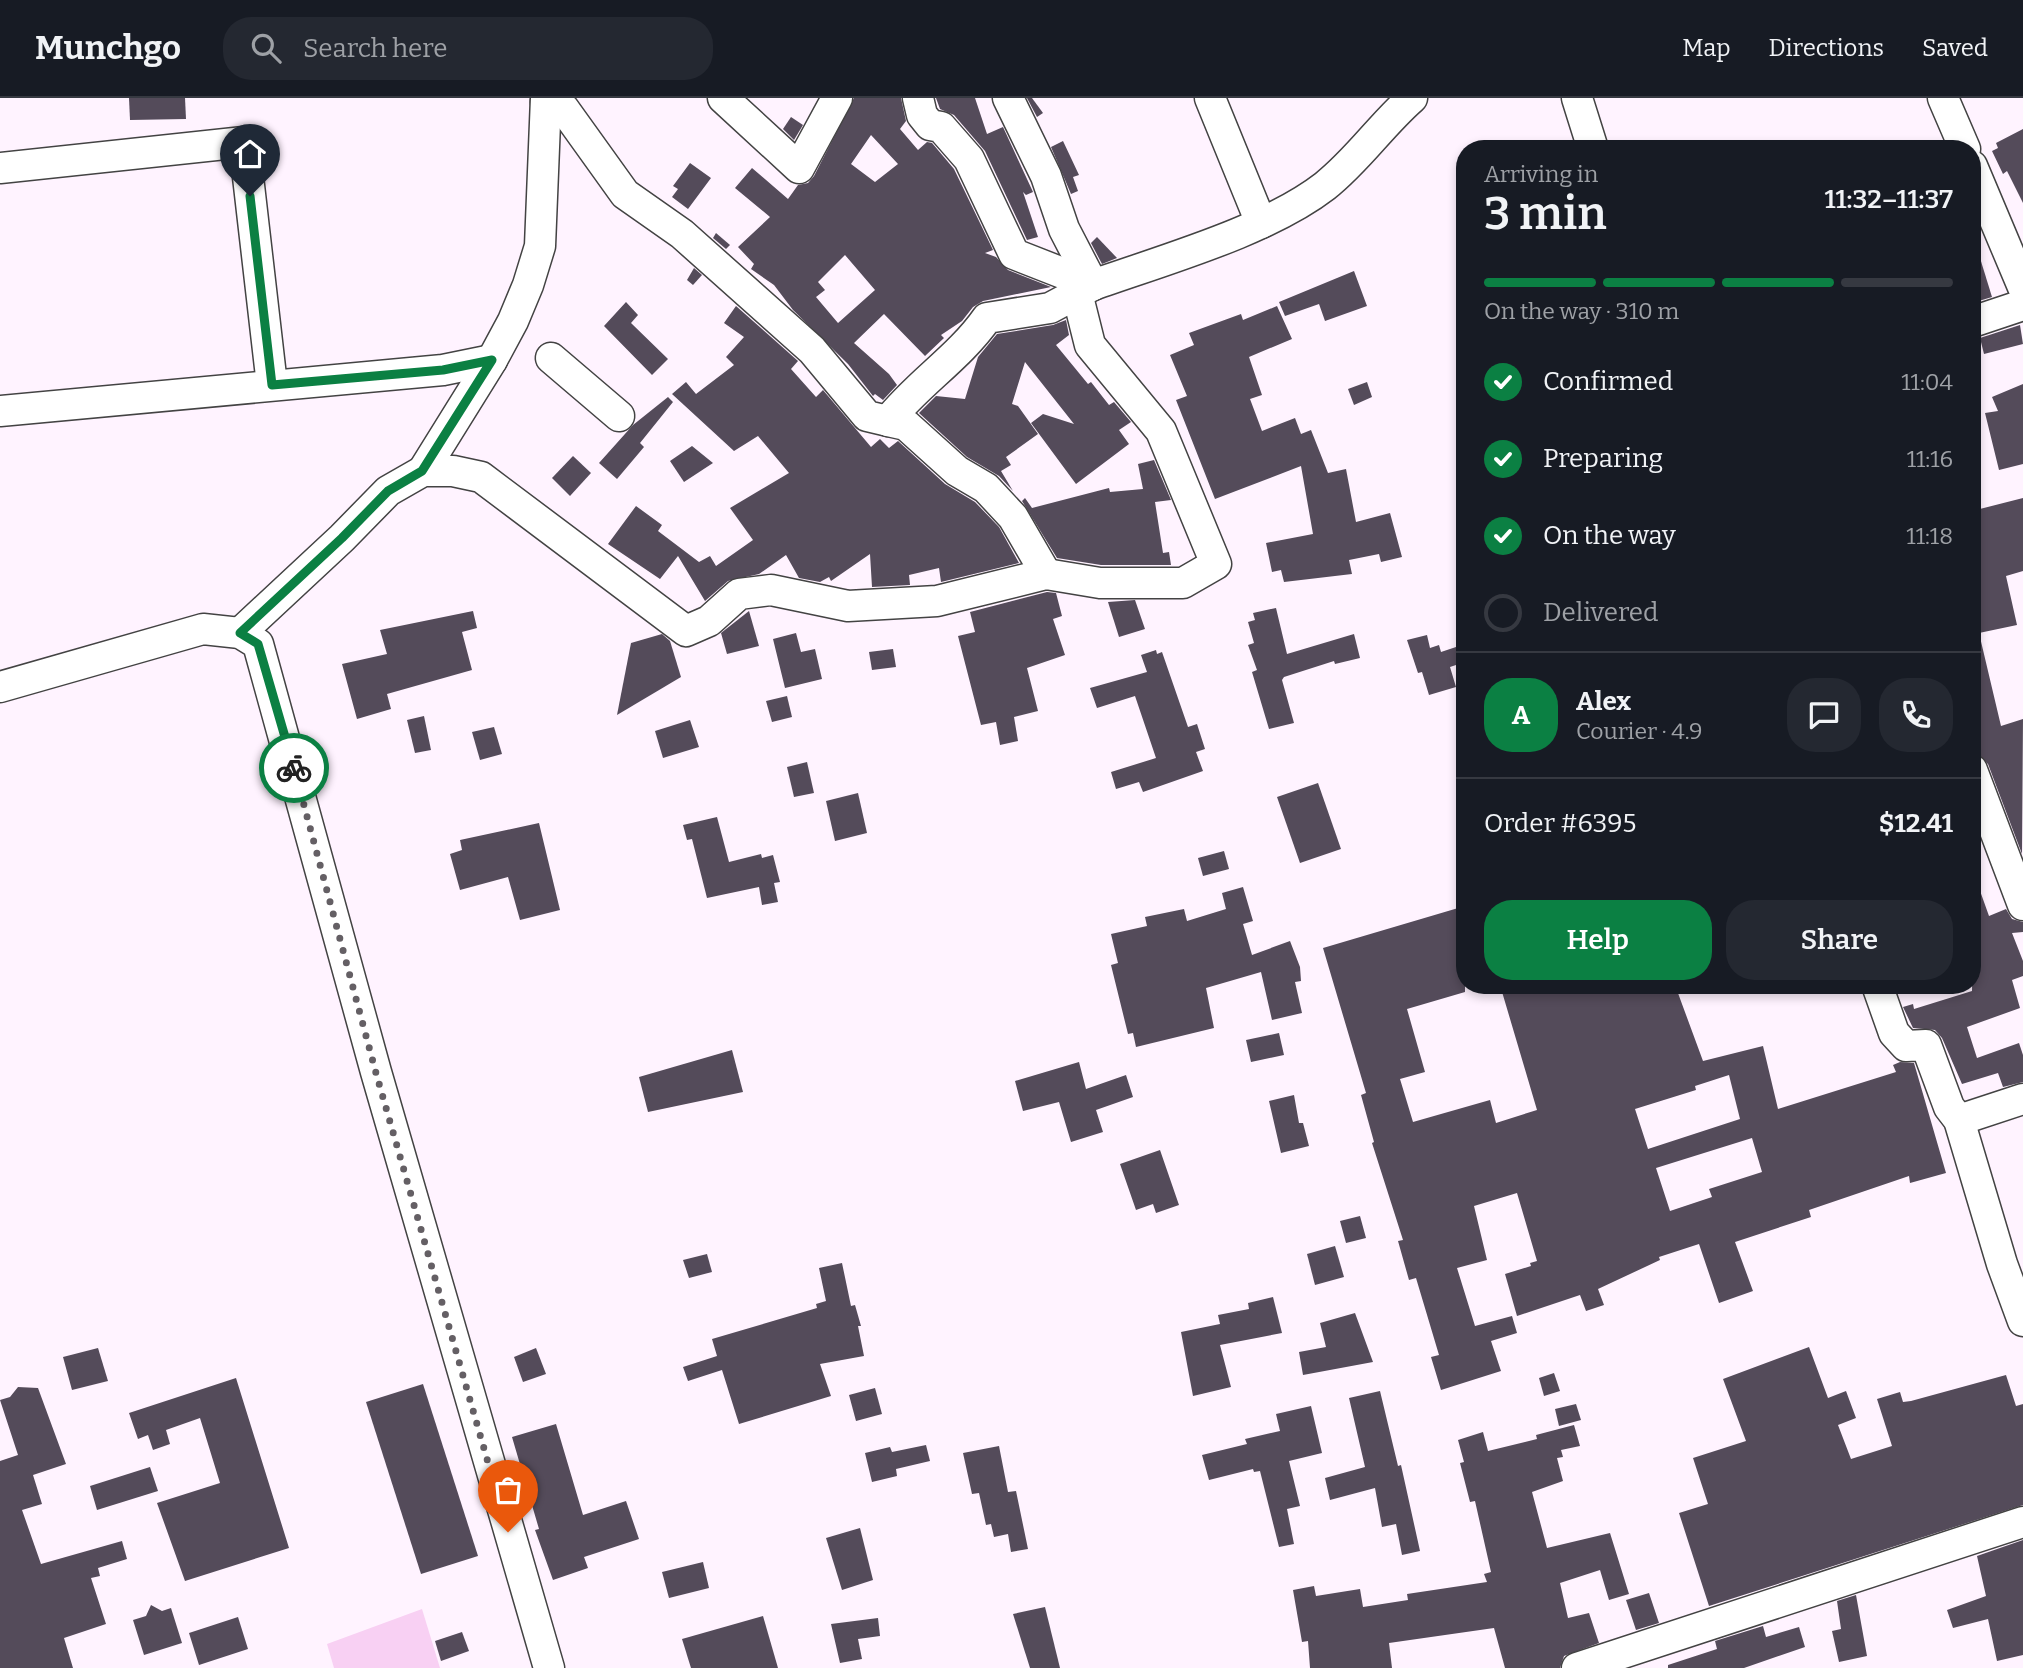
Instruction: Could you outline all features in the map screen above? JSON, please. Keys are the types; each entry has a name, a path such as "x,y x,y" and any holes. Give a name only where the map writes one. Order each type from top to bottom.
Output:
{"street":[{"path":"723,98 799,168 837,98"},
{"path":"918,98 922,115 930,125 941,127 969,159 1014,254 1085,289"},
{"path":"422,471 453,471 481,477 686,631 709,621 739,594 771,590 848,606 937,601 1046,574 1100,583 1183,583 1216,564 1161,431 1090,345 1085,289 1046,176 1008,98"},
{"path":"1210,98 1261,223"},
{"path":"888,421 910,393 945,367 970,342 987,318 1050,308 1085,289 1261,223 1324,187 1364,150 1391,117 1412,98"},
{"path":"1577,98 1590,140"},
{"path":"1943,98 1961,140"},
{"path":"240,633 388,491 422,471 492,360 513,321 540,246 546,100 564,108 625,194 682,233 812,350 829,374 867,416 905,425 957,471 986,488 1013,517 1046,574"},
{"path":"0,168 244,142 272,385"},
{"path":"1981,181 2013,233 2023,287"},
{"path":"1981,319 2023,305"},
{"path":"551,358 619,416"},
{"path":"0,411 443,370 492,360"},
{"path":"0,687 203,629 240,633 258,644 268,672 376,1073 549,1668"},
{"path":"1981,794 2023,905"},
{"path":"1880,994 1894,1033 1906,1046 1926,1045 1945,1099 1959,1120 2002,1264 2023,1321"},
{"path":"1959,1120 2023,1099"},
{"path":"1577,1668 2023,1521"}],"shaded area":[{"path":"422,1609 440,1668 334,1668 327,1644"}],"building":[{"path":"129,98 185,98 186,119 130,120"},
{"path":"854,98 901,98 906,121 900,129 918,150 927,142 932,143 954,169 993,250 985,253 996,257 1008,270 1051,287 983,301 973,307 962,321 941,335 944,338 925,356 884,314 854,343 889,374 897,385 883,400 875,394 873,396 848,364 793,310 774,285 751,269 754,264 738,247 770,217 735,188 752,168 788,199 798,185 808,183","holes":["871,135 898,164 875,182 851,164","845,255 875,290 838,323 816,297 825,290 818,282"]},
{"path":"936,98 975,98 987,134 1003,127 1033,192 1026,195 1023,192 1038,237 1027,240 985,151 954,115 940,109"},
{"path":"1027,98 1032,98 1043,113 1037,117"},
{"path":"791,117 803,125 794,140 783,129"},
{"path":"2023,129 2023,203 2007,171 2003,174 1992,151 1998,148 1996,143"},
{"path":"1063,141 1079,175 1073,177 1078,191 1071,194 1051,147"},
{"path":"690,163 711,178 688,209 672,197 678,189 673,186"},
{"path":"716,233 730,245 726,249 713,238"},
{"path":"1097,237 1117,258 1102,264 1091,243"},
{"path":"1981,261 1992,297 1981,300"},
{"path":"694,268 702,275 693,285 687,280"},
{"path":"1354,271 1367,306 1325,321 1319,304 1285,316 1279,302"},
{"path":"626,302 638,315 631,323 668,359 652,375 604,326"},
{"path":"736,306 798,361 791,369 816,397 823,390 871,447 880,439 889,448 898,441 945,484 975,502 999,527 1019,563 941,582 939,568 909,575 910,585 872,587 870,554 831,581 829,577 820,582 799,578 786,555 759,574 728,581 705,601 678,556 660,579 608,544 636,506 662,525 658,531 699,562 710,556 716,566 753,540 730,508 789,473 758,436 734,451 672,394 686,382 696,394 734,365 726,357 744,337 724,323"},
{"path":"1277,306 1292,339 1249,357 1262,395 1250,399 1262,431 1295,418 1301,434 1311,430 1328,473 1346,469 1356,522 1390,513 1402,557 1381,562 1379,554 1349,560 1352,574 1284,582 1281,570 1272,572 1266,543 1313,534 1301,466 1215,499 1176,400 1187,396 1170,355 1194,345 1189,333 1241,314 1243,320"},
{"path":"1066,320 1069,335 1056,345 1088,384 1091,382 1109,405 1114,402 1131,422 1119,430 1129,444 1076,484 1031,423 1043,414 1074,424 1025,362 1012,404 1018,406 1038,434 1006,457 1011,465 1001,471 1013,491 999,476 967,457 919,413 936,396 965,399 978,357 997,334 1053,325"},
{"path":"2020,325 2023,344 1984,354 1981,338"},
{"path":"1367,382 1372,397 1354,405 1348,389"},
{"path":"2023,384 2023,464 1999,470 1985,413 1998,411 1992,397"},
{"path":"668,397 673,402 640,443 644,447 617,479 599,463 633,425"},
{"path":"692,446 713,463 684,482 670,461"},
{"path":"573,456 591,473 570,496 552,478"},
{"path":"1154,460 1171,500 1155,502 1163,553 1169,552 1171,565 1101,565 1057,558 1022,501 1025,498 1032,508 1109,488 1110,492 1143,489 1138,464"},
{"path":"2023,498 2023,571 2006,576 2017,625 1981,633 1981,509"},
{"path":"1047,592 1056,593 1062,616 1053,619 1065,655 1027,668 1038,711 1014,717 1018,741 1000,745 996,722 981,725 958,636 975,632 970,612"},
{"path":"1135,600 1145,629 1119,637 1108,602"},
{"path":"1276,608 1287,654 1354,634 1360,658 1335,664 1334,661 1284,677 1282,680 1294,723 1269,729 1252,672 1257,670 1248,645 1254,643 1248,622 1255,620 1253,613"},
{"path":"473,611 477,628 462,632 472,670 387,694 391,709 357,719 342,664 387,654 380,630"},
{"path":"749,611 759,646 727,654 721,633"},
{"path":"796,633 801,652 815,649 822,679 785,688 773,639"},
{"path":"662,634 670,641 681,677 617,715 631,643"},
{"path":"1427,635 1430,648 1439,645 1441,652 1456,647 1456,665 1450,667 1456,687 1429,695 1407,640"},
{"path":"1981,641 2001,726 2023,719 2022,854 1988,764 1981,758"},
{"path":"893,649 896,667 872,670 869,652"},
{"path":"1156,650 1157,654 1162,652 1188,727 1197,724 1205,749 1196,752 1203,771 1143,792 1139,782 1116,789 1111,772 1156,758 1135,696 1097,708 1090,688 1147,672 1141,655"},
{"path":"787,696 792,717 772,722 766,701"},
{"path":"424,716 431,750 415,753 407,720"},
{"path":"690,720 699,747 663,758 655,731"},
{"path":"494,727 502,754 480,760 472,732"},
{"path":"807,762 814,793 794,797 787,767"},
{"path":"1318,783 1341,849 1300,863 1277,797"},
{"path":"858,793 867,833 835,841 826,801"},
{"path":"717,817 729,862 761,854 762,858 773,855 780,882 774,883 778,902 762,905 759,887 707,898 692,839 687,840 683,825"},
{"path":"539,823 560,910 520,920 508,877 460,890 450,854 462,850 460,840"},
{"path":"1224,851 1229,869 1203,876 1198,858"},
{"path":"1243,887 1253,921 1243,924 1252,955 1290,941 1300,967 1301,981 1295,982 1302,1013 1272,1020 1261,972 1206,988 1214,1028 1136,1047 1133,1033 1128,1034 1111,965 1118,963 1111,934 1147,926 1145,917 1184,909 1187,921 1226,909 1222,893"},
{"path":"1981,894 1989,916 2006,909 2012,919 2023,922 2023,932 2012,933 2023,961 2023,976 2012,980 2020,1008 1967,1027 1977,1058 2019,1043 2023,1055 2023,1082 2003,1087 1998,1073 1962,1084 1942,1038 1935,1030 1913,1028 1903,1007 1913,1004 1914,1009 1962,994 1981,994"},
{"path":"1456,909 1456,994 1458,994 1407,1009 1425,1072 1400,1079 1413,1122 1490,1100 1496,1123 1537,1110 1503,994 1678,994 1703,1061 1763,1046 1778,1109 1896,1072 1893,1065 1900,1062 1914,1063 1946,1173 1910,1183 1909,1176 1809,1210 1811,1217 1735,1242 1753,1291 1719,1303 1699,1244 1659,1257 1660,1260 1598,1289 1604,1305 1586,1311 1580,1295 1517,1316 1505,1274 1531,1266 1530,1263 1537,1261 1517,1193 1474,1206 1487,1260 1457,1268 1475,1326 1512,1316 1517,1333 1491,1341 1501,1371 1441,1390 1431,1357 1439,1355 1416,1278 1409,1280 1398,1241 1403,1240 1372,1143 1374,1142 1361,1095 1366,1093 1323,948","holes":["1729,1075 1740,1119 1648,1149 1635,1109 1696,1090 1695,1086","1752,1138 1762,1172 1709,1189 1712,1197 1670,1211 1656,1168"]},
{"path":"1279,1033 1284,1055 1251,1062 1246,1040"},
{"path":"732,1050 743,1092 648,1112 639,1077"},
{"path":"1079,1062 1086,1089 1126,1075 1133,1097 1096,1110 1103,1132 1071,1142 1059,1102 1023,1111 1015,1081"},
{"path":"1294,1095 1299,1123 1303,1123 1309,1146 1281,1153 1269,1101"},
{"path":"1160,1150 1179,1205 1156,1213 1153,1204 1136,1210 1120,1164"},
{"path":"1360,1216 1366,1238 1346,1243 1340,1221"},
{"path":"1335,1246 1344,1277 1315,1285 1307,1254"},
{"path":"707,1254 712,1272 689,1278 683,1260"},
{"path":"842,1263 851,1306 855,1305 861,1326 858,1326 864,1356 820,1364 831,1396 739,1424 722,1370 688,1381 683,1367 717,1356 712,1339 817,1308 816,1304 826,1301 819,1268"},
{"path":"1273,1297 1282,1333 1220,1345 1231,1387 1193,1396 1181,1332 1220,1324 1218,1315 1249,1309 1248,1303"},
{"path":"1355,1313 1373,1362 1303,1375 1299,1352 1326,1347 1320,1323"},
{"path":"1809,1347 1828,1398 1846,1391 1856,1418 1838,1425 1851,1459 1892,1446 1877,1399 1900,1392 1903,1402 1911,1401 2006,1375 2016,1406 2023,1404 2023,1505 1709,1606 1679,1513 1708,1504 1693,1458 1746,1441 1723,1379"},
{"path":"98,1348 108,1381 72,1390 63,1357"},
{"path":"536,1348 546,1374 523,1382 514,1357"},
{"path":"1554,1373 1560,1391 1544,1396 1539,1378"},
{"path":"236,1378 289,1548 185,1581 157,1503 220,1483 200,1418 166,1430 170,1444 153,1450 148,1435 138,1439 129,1413"},
{"path":"423,1384 478,1556 421,1574 366,1402"},
{"path":"18,1387 38,1388 66,1464 33,1475 42,1504 22,1510 41,1564 122,1541 127,1559 98,1568 100,1576 91,1578 106,1624 64,1638 73,1668 0,1668 0,1461 18,1455 0,1400 10,1397"},
{"path":"875,1388 882,1414 856,1421 849,1395"},
{"path":"1380,1391 1398,1466 1401,1465 1420,1551 1402,1555 1396,1524 1382,1527 1375,1488 1330,1500 1325,1478 1365,1467 1349,1398"},
{"path":"1576,1404 1581,1420 1559,1426 1555,1409"},
{"path":"1311,1406 1322,1453 1289,1461 1300,1506 1287,1509 1294,1544 1279,1547 1260,1471 1254,1472 1253,1469 1209,1480 1202,1455 1247,1444 1245,1439 1280,1431 1276,1414"},
{"path":"556,1424 583,1515 626,1501 639,1539 584,1557 588,1568 553,1580 535,1530 539,1529 512,1437"},
{"path":"1574,1425 1580,1446 1561,1450 1563,1457 1557,1458 1563,1481 1532,1492 1547,1548 1610,1533 1629,1594 1609,1600 1600,1570 1560,1583 1568,1618 1589,1613 1599,1643 1564,1656 1560,1668 1505,1668 1494,1628 1389,1643 1392,1668 1310,1668 1308,1641 1302,1642 1293,1590 1314,1586 1316,1596 1360,1589 1363,1607 1408,1600 1407,1594 1487,1582 1484,1574 1491,1572 1475,1501 1470,1502 1460,1463 1464,1462 1458,1440 1483,1432 1488,1451 1537,1439 1536,1435"},
{"path":"926,1445 930,1461 896,1469 897,1476 872,1482 865,1453 890,1447 892,1452"},
{"path":"999,1446 1008,1492 1016,1491 1028,1549 1011,1552 1008,1534 994,1537 991,1524 986,1525 979,1493 972,1494 963,1453"},
{"path":"150,1467 158,1491 97,1510 90,1486"},
{"path":"860,1528 873,1580 842,1590 826,1538"},
{"path":"2023,1540 2023,1655 1997,1661 1988,1619 1953,1628 1947,1610 1986,1596 1977,1556"},
{"path":"703,1562 709,1588 669,1598 662,1572"},
{"path":"1649,1593 1659,1623 1636,1630 1626,1600"},
{"path":"1856,1595 1867,1656 1839,1662 1832,1631 1841,1629 1837,1601"},
{"path":"151,1605 162,1611 171,1608 182,1643 144,1655 133,1620 146,1616"},
{"path":"1045,1607 1060,1668 1030,1668 1013,1614"},
{"path":"763,1616 778,1668 691,1668 682,1639"},
{"path":"238,1617 248,1649 199,1665 189,1633"},
{"path":"878,1618 880,1636 858,1639 862,1659 840,1663 831,1624"},
{"path":"1763,1626 1766,1637 1799,1627 1805,1647 1744,1668 1668,1668 1668,1665 1717,1649 1715,1641"},
{"path":"462,1632 469,1651 441,1661 435,1641"}],"way so far":[{"path":"294,768 376,1073 508,1532"}],"route":[{"path":"250,196 272,385 443,370 492,360 422,471 388,491 240,633 258,644 294,768"}]}
